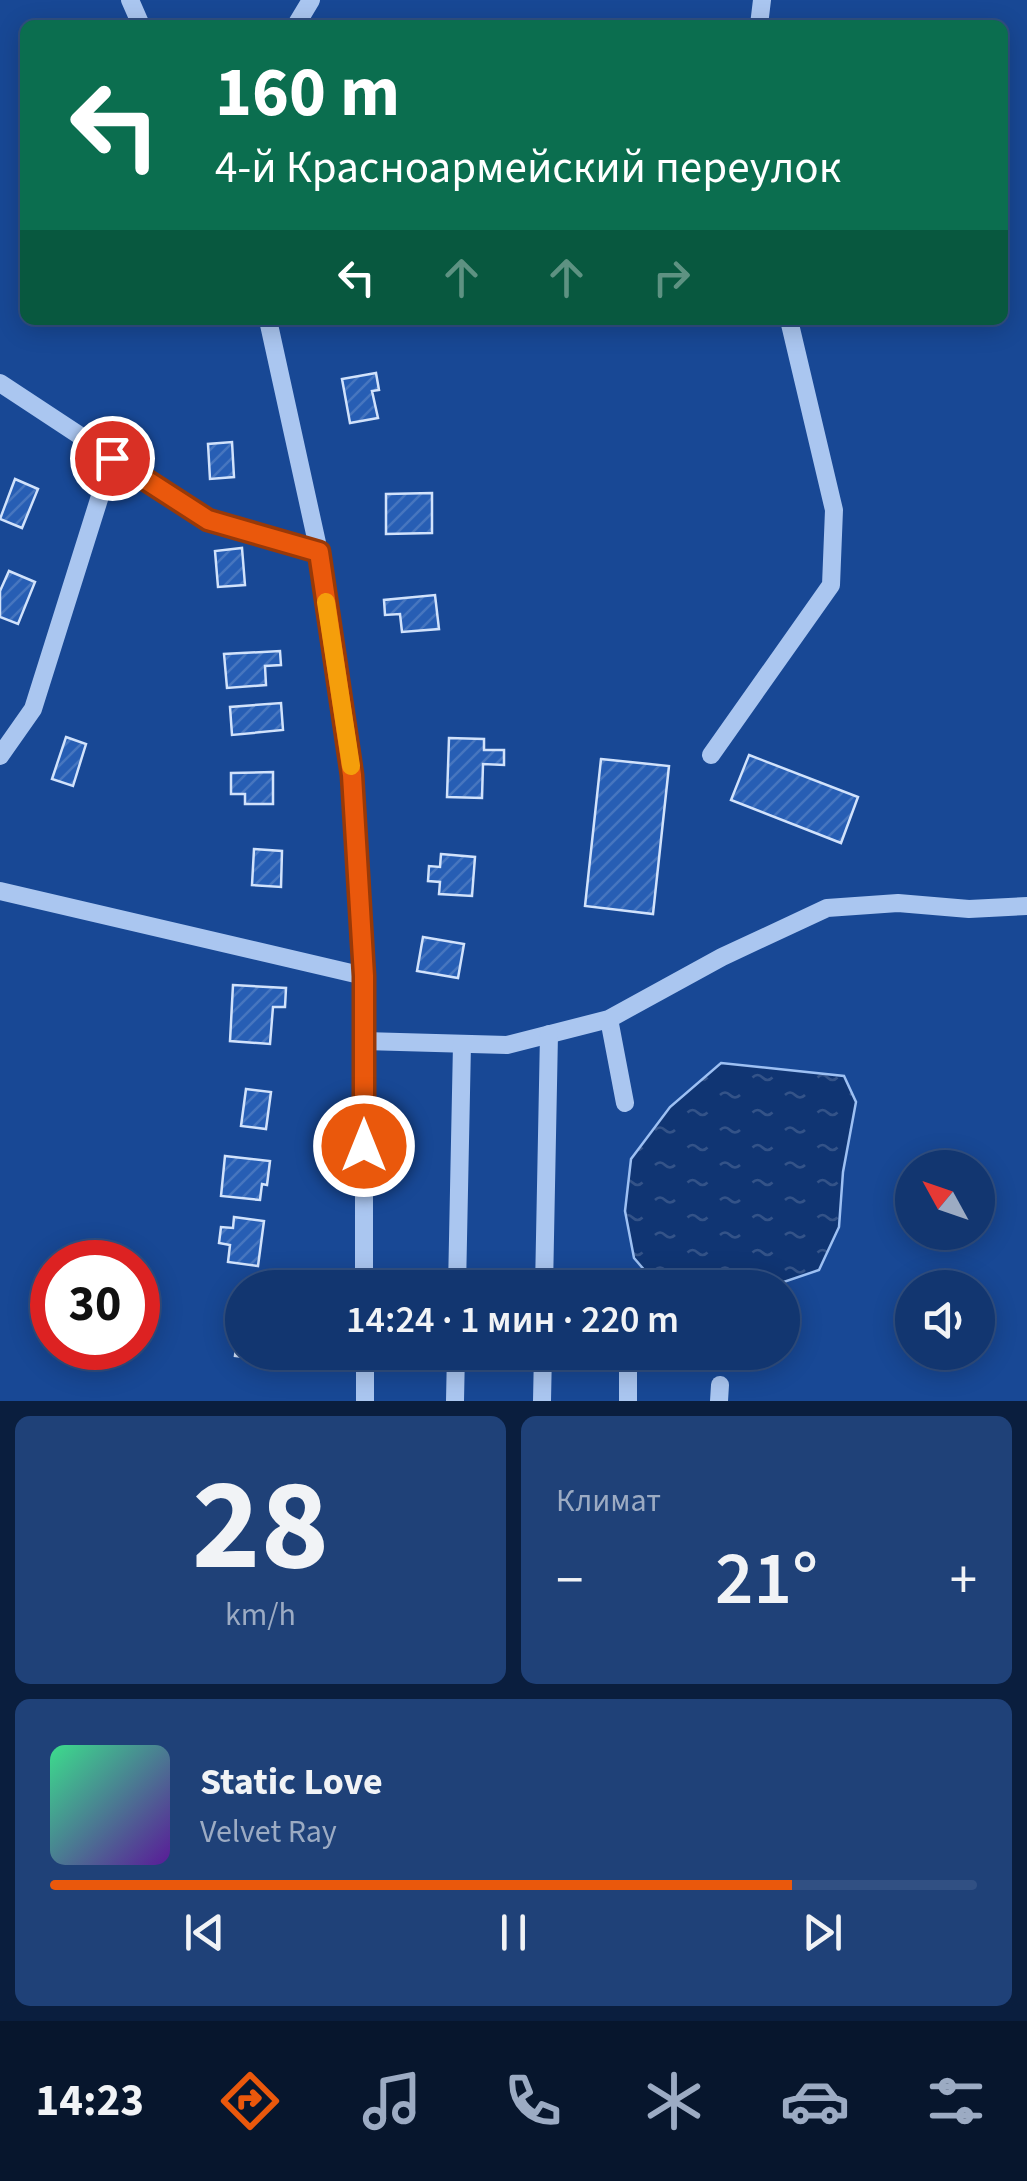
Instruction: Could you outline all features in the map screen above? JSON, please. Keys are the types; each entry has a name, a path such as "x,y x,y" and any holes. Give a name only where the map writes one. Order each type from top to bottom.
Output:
{"street":[{"path":"269,325 319,552 352,775 364,976 364,1270"},
{"path":"712,755 831,585 834,510 790,325"},
{"path":"0,384 208,520 319,552"},
{"path":"0,756 33,709 112,458"},
{"path":"0,891 364,976"},
{"path":"364,1041 507,1046 609,1019 722,958 827,908 898,903 969,910 1027,906"},
{"path":"609,1019 625,1103"},
{"path":"544,1270 550,1034"},
{"path":"457,1270 462,1044"},
{"path":"364,1370 365,1401"},
{"path":"455,1401 456,1370"},
{"path":"542,1401 543,1370"},
{"path":"628,1370 628,1401"}],"water":[{"path":"721,1063 844,1076 856,1102 843,1172 839,1227 819,1270 800,1276 800,1270 644,1270 634,1258 625,1211 631,1159 670,1107"}],"building":[{"path":"376,373 379,390 372,391 378,418 350,423 342,379"},
{"path":"232,442 234,477 210,479 208,444"},
{"path":"15,479 38,489 22,528 0,519"},
{"path":"432,493 432,533 386,534 386,494"},
{"path":"242,548 245,585 218,587 215,551"},
{"path":"9,571 35,582 18,624 0,617 0,591"},
{"path":"435,595 439,629 402,632 400,614 385,615 384,600"},
{"path":"280,651 281,665 265,666 266,685 227,688 224,654"},
{"path":"281,703 283,730 232,735 230,707"},
{"path":"66,737 86,744 73,786 52,779"},
{"path":"449,738 484,739 484,750 504,750 504,765 483,764 482,798 447,797"},
{"path":"749,755 858,797 841,843 731,800"},
{"path":"601,759 669,766 653,914 585,906"},
{"path":"273,772 273,804 245,804 245,794 231,794 231,773"},
{"path":"254,849 282,851 281,887 252,885"},
{"path":"441,854 475,857 472,896 439,894 440,882 428,881 429,866 440,867"},
{"path":"423,937 464,944 458,978 417,971"},
{"path":"233,985 286,988 285,1007 273,1007 270,1044 230,1041"},
{"path":"246,1089 271,1092 266,1129 241,1126"},
{"path":"225,1156 270,1161 267,1185 262,1184 260,1200 221,1196"},
{"path":"234,1217 264,1221 258,1266 228,1262 230,1245 219,1243 221,1227 233,1228"}],"slow traffic":[{"path":"326,602 351,766"}],"route":[{"path":"112,458 208,520 319,552 352,775 364,976 364,1146"}]}
